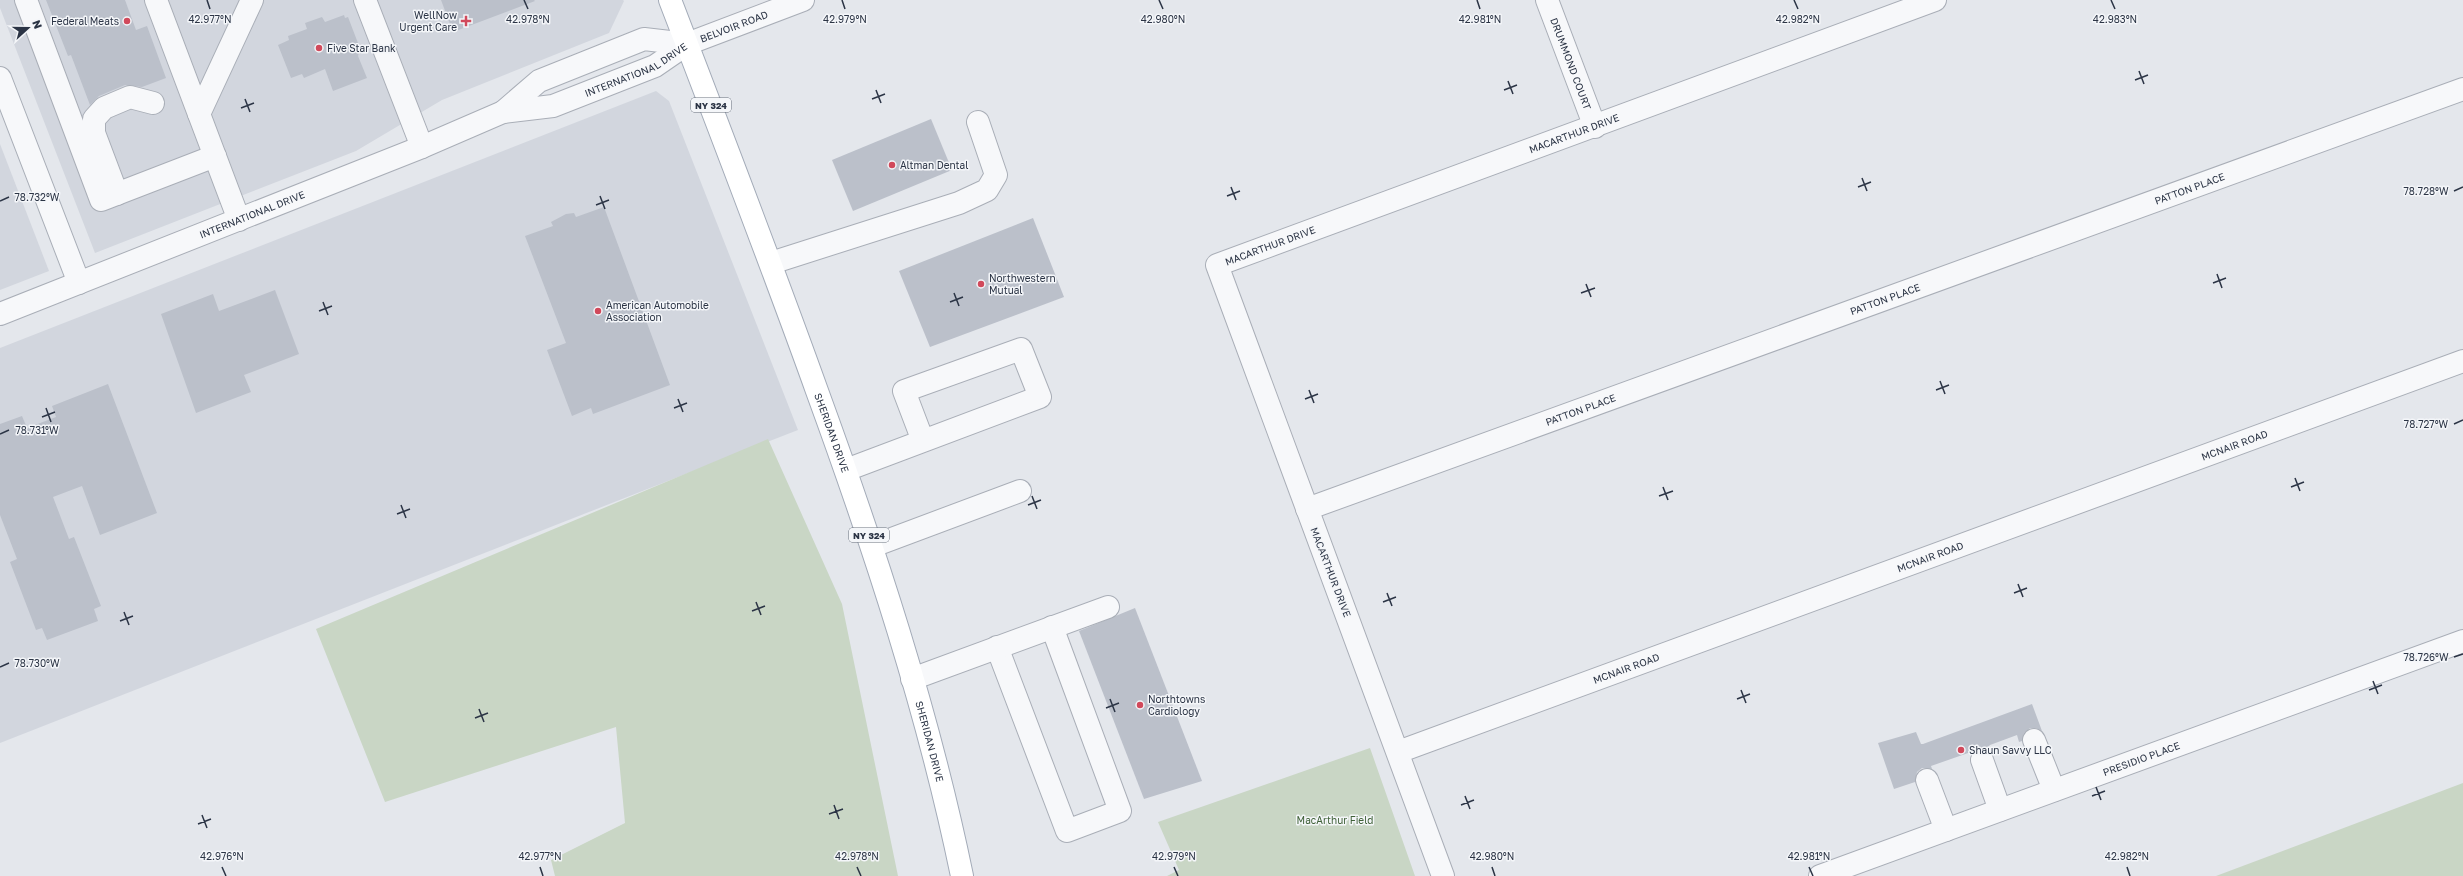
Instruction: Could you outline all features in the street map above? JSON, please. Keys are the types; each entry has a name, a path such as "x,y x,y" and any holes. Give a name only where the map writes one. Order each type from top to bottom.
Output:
{"main road":[{"name":"SHERIDAN DRIVE","path":"670,0 771,263 873,546 912,679 962,876"}],"street":[{"path":"26,0 101,200 215,156"},
{"path":"156,0 239,220"},
{"path":"199,114 252,0"},
{"path":"365,0 422,147"},
{"name":"BELVOIR ROAD","path":"687,44 803,0"},
{"name":"DRUMMOND COURT","path":"1547,0 1595,127"},
{"name":"MACARTHUR DRIVE","path":"1443,876 1217,265 1595,127 1935,0"},
{"name":"INTERNATIONAL DRIVE","path":"503,112 539,81 644,39 687,44"},
{"name":"INTERNATIONAL DRIVE","path":"0,314 422,147 503,112 552,106 655,66 687,44"},
{"path":"0,78 79,283"},
{"name":"PATTON PLACE","path":"1307,509 2463,89"},
{"path":"117,194 94,132 94,119 104,108 130,96 153,103"},
{"path":"771,263 958,203 987,190 996,175 978,122"},
{"path":"846,470 1040,397 1021,349 904,391 923,441"},
{"name":"MCNAIR ROAD","path":"1398,752 2463,361"},
{"path":"873,546 1020,491"},
{"path":"912,679 1108,607"},
{"path":"997,647 1067,831 1120,811 1052,627"},
{"name":"PRESIDIO PLACE","path":"1820,876 2463,641"},
{"path":"2034,740 2054,790"},
{"path":"1982,760 2000,810"},
{"path":"1927,780 1946,830"}],"shaded area":[{"path":"0,0 624,1 609,33 442,100 356,151 95,253 0,8"},
{"path":"656,91 669,101 798,430 0,743 0,348"},
{"path":"0,144 49,271 0,290"}],"green space":[{"path":"768,439 842,604 898,876 555,876 551,860 625,823 616,727 385,802 316,629"},
{"name":"MacArthur Field","path":"1370,748 1415,876 1167,876 1179,870 1158,822"},
{"path":"2463,783 2463,876 2216,876"}],"building":[{"path":"46,0 125,0 136,30 147,26 166,78 142,87 125,85 99,96 90,105 71,55 68,56"},
{"name":"WellNow Urgent Care","path":"441,0 534,0 535,1 453,32"},
{"name":"Five Star Bank","path":"344,15 345,18 348,17 361,51 359,52 358,56 367,78 333,91 325,69 304,78 302,74 291,78 278,45 289,40 288,36 307,29 305,23 322,17 325,22"},
{"name":"Altman Dental","path":"931,119 952,170 853,211 832,160"},
{"name":"American Automobile Association","path":"604,207 670,385 593,414 591,408 572,416 547,350 566,343 525,236 553,226 551,222 566,214 574,213 576,217"},
{"name":"Northwestern Mutual","path":"1033,218 1064,297 930,347 899,271"},
{"path":"275,290 299,354 244,375 251,392 196,413 161,314 213,294 219,311"},
{"path":"108,384 157,513 100,535 82,486 53,497 69,539 74,537 101,606 94,609 98,621 47,640 42,628 36,630 10,562 17,559 0,515 0,424 22,416 27,428 56,417 52,406"},
{"name":"Northtowns Cardiology","path":"1135,608 1202,781 1144,799 1079,631"},
{"path":"2032,704 2042,731 2036,728 2030,728 2024,733 2022,741 2019,742 2017,735 1990,745 1986,749 1978,748 1972,754 1971,752 1931,766 1932,769 1922,768 1917,772 1915,782 1894,789 1878,743 1916,732 1921,744 1923,744"}],"place":[{"name":"Federal Meats","path":"127,21"},
{"name":"WellNow Urgent Care","path":"466,21"},
{"name":"Five Star Bank","path":"319,48"},
{"name":"Altman Dental","path":"892,165"},
{"name":"Northwestern Mutual","path":"981,284"},
{"name":"American Automobile Association","path":"598,311"},
{"name":"Northtowns Cardiology","path":"1140,705"},
{"name":"Shaun Savvy LLC","path":"1961,750"}]}
